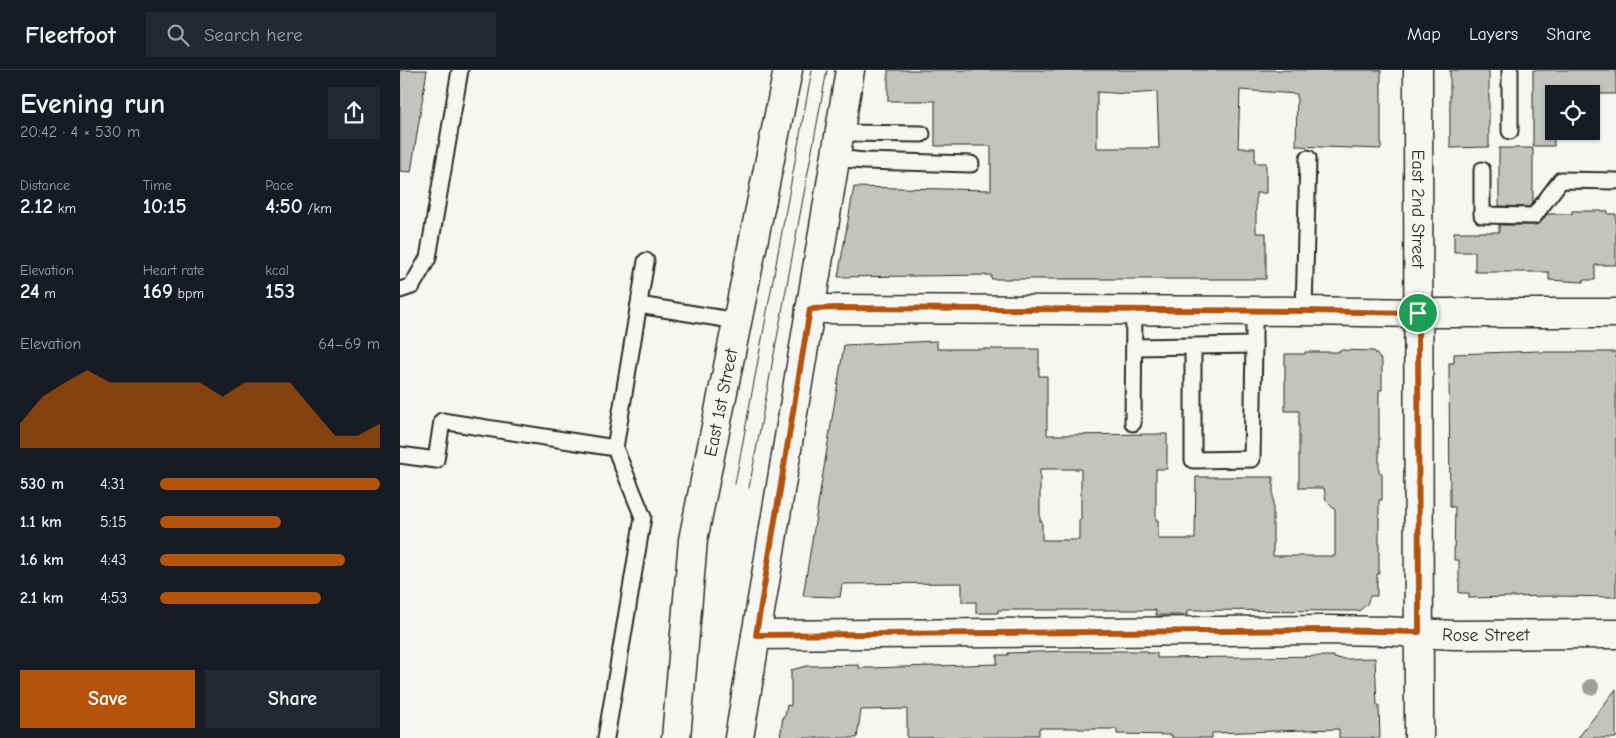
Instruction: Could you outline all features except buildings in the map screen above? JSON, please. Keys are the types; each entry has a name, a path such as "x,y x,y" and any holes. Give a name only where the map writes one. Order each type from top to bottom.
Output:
{"street":[{"name":"East 1st Street","path":"676,738 693,540 788,70"},
{"path":"738,738 850,70"},
{"name":"East 2nd Street","path":"1418,70 1419,738"},
{"path":"810,309 1616,313"},
{"name":"Rose Street","path":"756,635 1329,630 1454,634 1616,634"}],"lane":[{"path":"400,290 412,286 428,258 460,70"},
{"path":"1510,70 1510,131"},
{"path":"838,145 922,134"},
{"path":"838,145 864,161 971,164"},
{"path":"1304,311 1308,158"},
{"path":"1482,170 1482,215 1534,216 1561,180 1616,180"},
{"path":"606,738 643,517 615,448 646,261"},
{"path":"639,305 737,321"},
{"path":"1133,423 1134,310"},
{"path":"1193,346 1193,460 1252,459 1254,311"},
{"path":"1135,347 1254,345"},
{"path":"400,455 436,460 442,421 615,448"}],"tram line":[{"path":"735,484 812,70"},
{"path":"749,488 827,70"}],"route":[{"path":"810,309 1418,313 1419,632 1329,630 756,635 810,309"}]}
